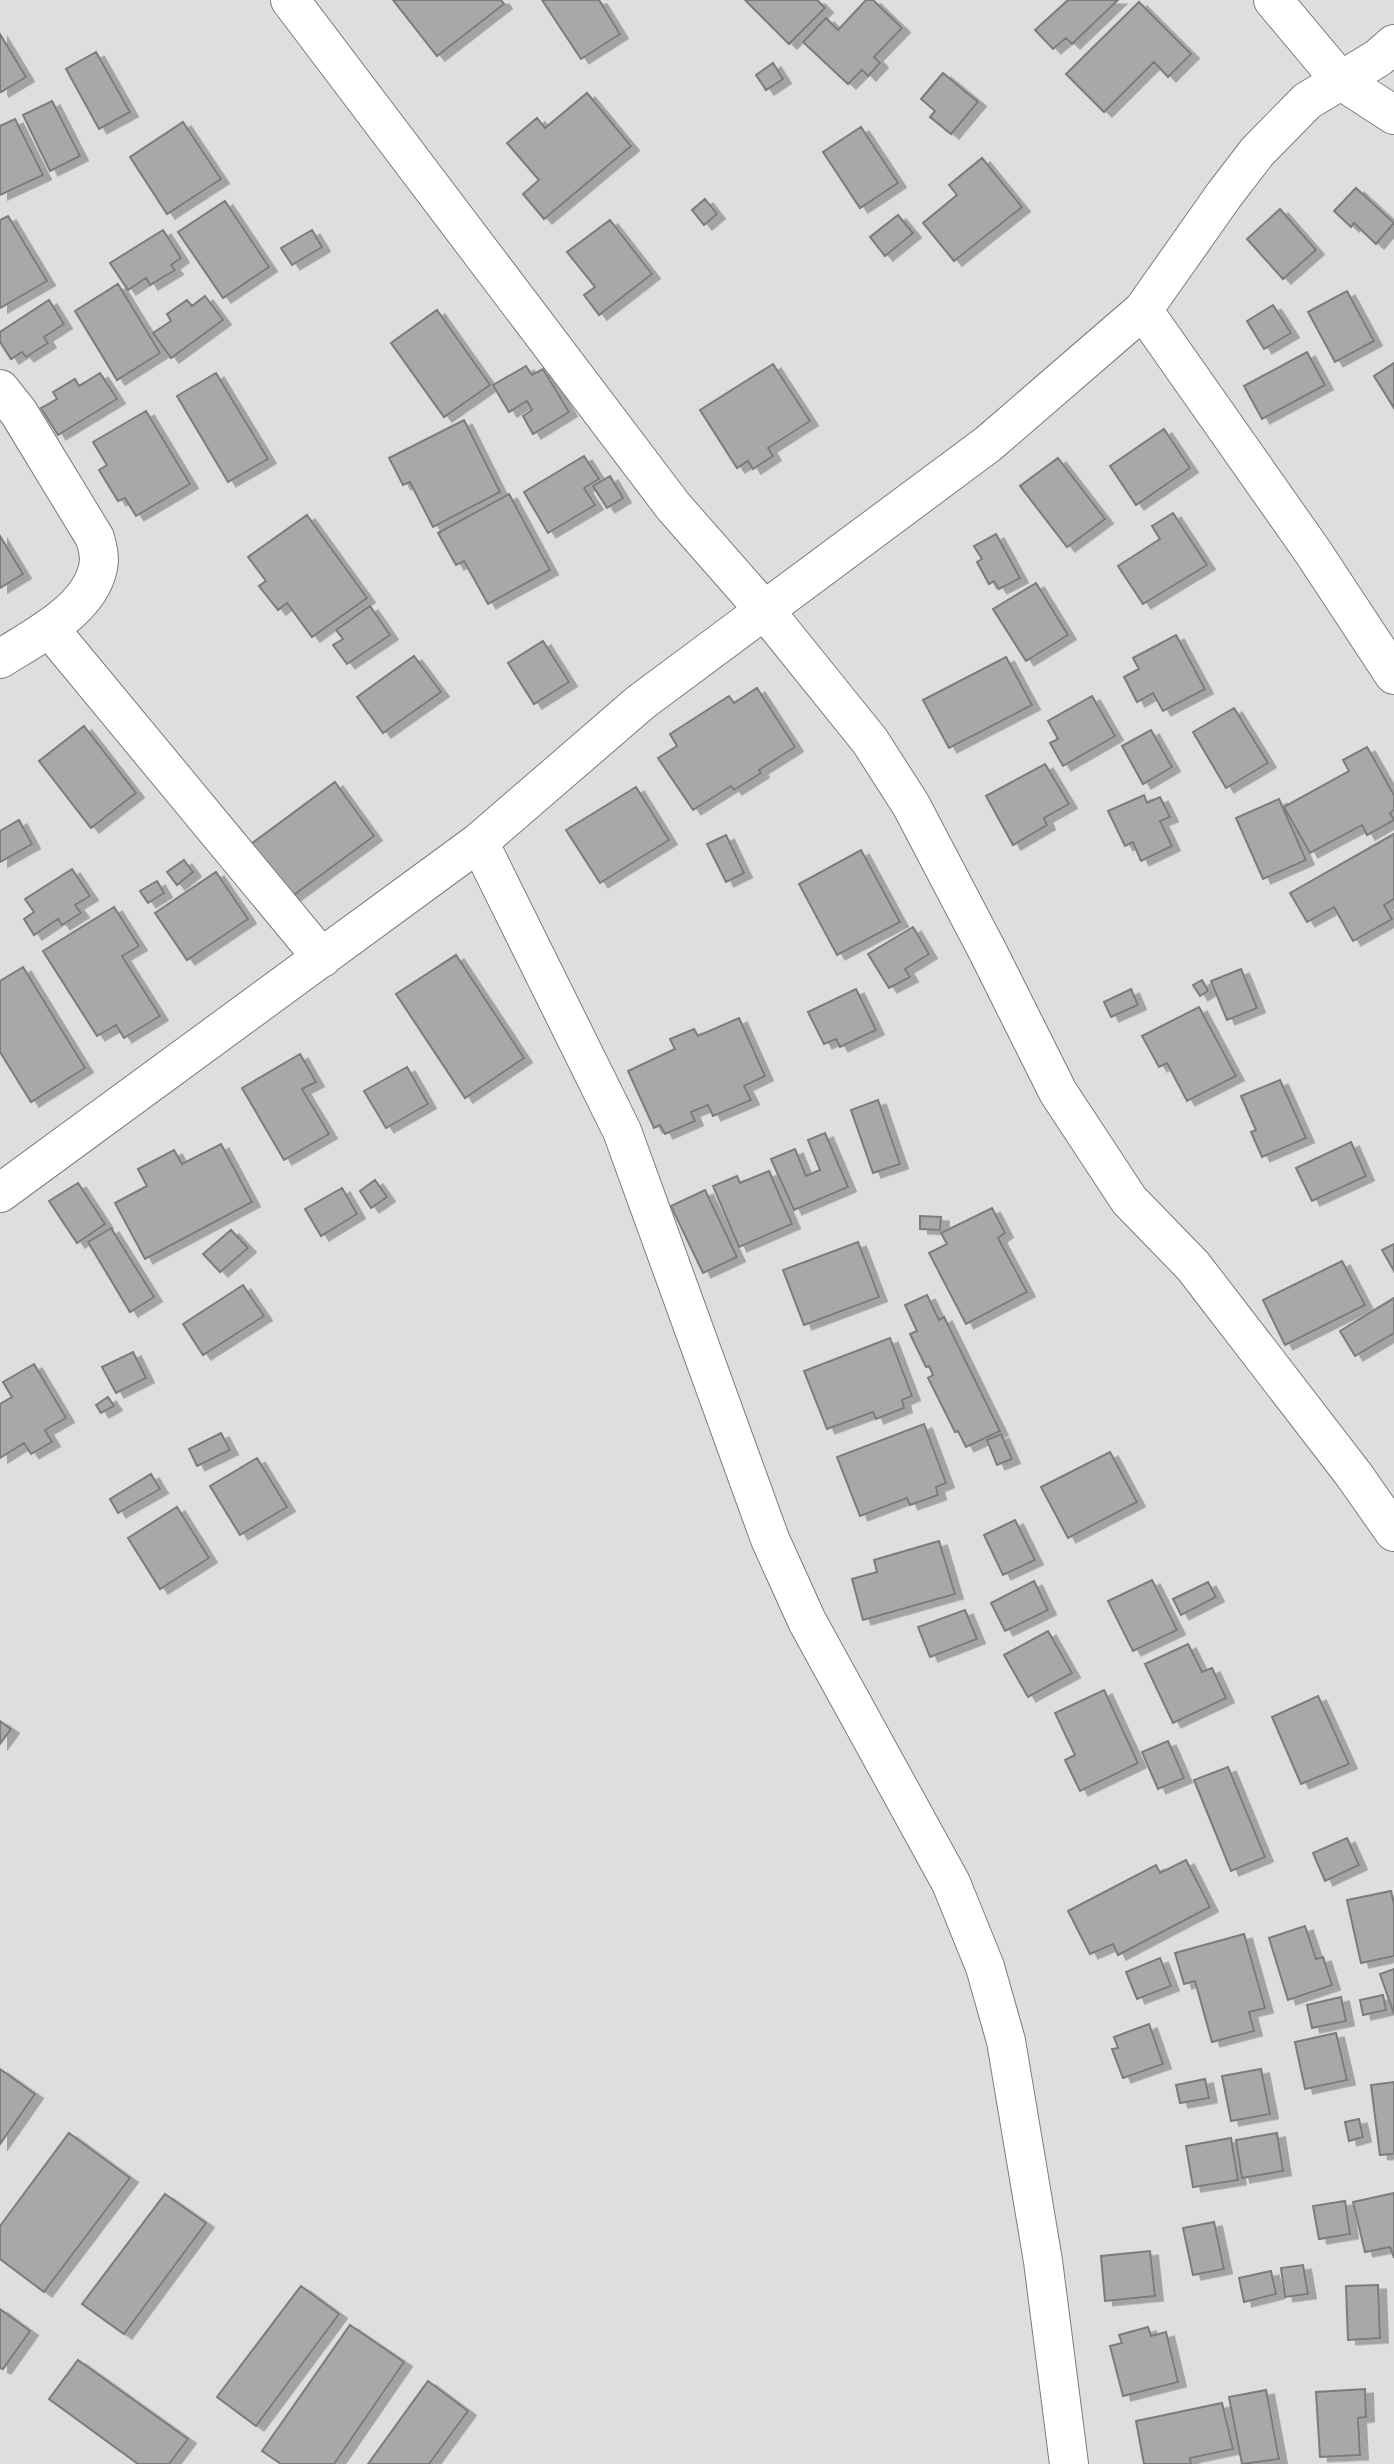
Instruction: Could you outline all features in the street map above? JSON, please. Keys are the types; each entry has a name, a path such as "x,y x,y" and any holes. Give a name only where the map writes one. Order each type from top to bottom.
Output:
{"street":[{"path":"290,0 673,506 765,612 870,741 911,805 1058,1091 1129,1200 1193,1266 1354,1475 1394,1532"},
{"path":"1273,0 1340,80 1394,116"},
{"path":"0,1193 479,842 641,702 988,444 1143,310 1257,152 1307,101 1378,58 1394,44"},
{"path":"1143,310 1313,552 1394,675"},
{"path":"0,388 19,413 95,538 99,559 94,582 82,601 49,628 0,659"},
{"path":"49,628 322,958"},
{"path":"479,842 622,1131 770,1539 791,1586 807,1621 951,1883 985,1967 1006,2041 1043,2261 1069,2464"}],"building":[{"path":"393,0 501,0 504,4 437,56"},
{"path":"542,0 599,0 620,34 581,59"},
{"path":"745,0 817,0 825,8 789,44"},
{"path":"866,0 873,0 902,28 874,57 880,63 868,76 862,70 848,84 803,42 826,18 838,30"},
{"path":"1068,0 1118,0 1072,44 1066,38 1053,49 1035,30"},
{"path":"1139,2 1191,54 1168,77 1154,62 1104,112 1066,74"},
{"path":"0,34 26,77 1,92 0,90"},
{"path":"96,52 130,112 99,129 66,69"},
{"path":"773,63 783,79 766,90 756,75"},
{"path":"943,73 978,102 951,134 930,117 935,111 921,99"},
{"path":"587,93 631,146 544,219 523,194 539,180 507,143 537,118 545,128"},
{"path":"52,101 80,156 50,171 23,115"},
{"path":"15,119 43,175 0,195 0,126"},
{"path":"183,122 221,179 167,214 130,157"},
{"path":"861,127 898,183 860,208 823,152"},
{"path":"982,158 1022,207 954,261 923,223 957,195 949,185"},
{"path":"1356,188 1394,223 1376,244 1354,223 1351,227 1334,211"},
{"path":"705,199 717,214 704,225 692,210"},
{"path":"225,201 269,267 223,298 178,232"},
{"path":"1280,209 1316,250 1283,279 1247,239"},
{"path":"898,215 913,233 885,256 870,237"},
{"path":"8,216 47,281 0,308 0,220"},
{"path":"610,220 652,274 599,315 584,295 595,287 567,252"},
{"path":"163,230 181,258 171,265 175,270 150,285 146,278 128,290 110,263"},
{"path":"312,230 322,247 292,265 281,248"},
{"path":"118,284 160,353 117,380 75,311"},
{"path":"1347,291 1374,341 1335,362 1308,312"},
{"path":"205,296 223,320 171,358 153,333 171,321 167,314 187,300 192,306"},
{"path":"49,300 64,324 44,337 48,343 26,357 22,352 11,359 0,342 0,332"},
{"path":"1273,305 1291,333 1264,349 1247,321"},
{"path":"437,310 490,385 444,417 391,343"},
{"path":"1307,352 1325,385 1262,419 1244,386"},
{"path":"1394,363 1394,408 1374,376"},
{"path":"773,364 810,421 768,448 773,456 753,469 748,461 737,468 700,410"},
{"path":"526,366 532,375 543,369 569,412 533,434 523,416 532,410 527,401 509,412 493,385"},
{"path":"100,373 117,399 58,435 41,408 57,399 53,392 75,379 79,386"},
{"path":"216,373 268,459 228,482 177,396"},
{"path":"146,411 190,484 136,516 125,498 118,501 99,470 107,465 93,442"},
{"path":"464,420 500,492 433,527 410,482 403,485 389,458"},
{"path":"1164,429 1190,468 1136,505 1110,466"},
{"path":"584,456 599,479 584,488 595,505 548,533 524,492"},
{"path":"1058,458 1105,519 1067,547 1020,486"},
{"path":"610,476 623,498 607,508 593,486"},
{"path":"509,494 550,570 488,604 464,561 456,565 438,533"},
{"path":"1173,513 1207,565 1143,604 1118,566 1160,539 1152,526"},
{"path":"307,515 367,598 312,637 287,603 278,610 259,586 266,581 248,557"},
{"path":"996,534 1020,578 999,589 994,581 989,584 977,562 982,559 974,546"},
{"path":"0,536 23,574 0,588"},
{"path":"1036,583 1068,635 1026,661 993,609"},
{"path":"370,606 390,635 347,664 333,645 343,639 336,630"},
{"path":"1176,635 1205,689 1163,711 1153,693 1137,702 1124,677 1139,669 1133,658"},
{"path":"543,641 569,682 534,704 508,663"},
{"path":"414,656 441,692 383,733 357,697"},
{"path":"1006,657 1032,705 949,748 923,700"},
{"path":"757,688 795,747 734,790 731,786 693,810 658,758 677,746 670,734 729,696 734,703"},
{"path":"1092,696 1115,736 1063,766 1050,743 1058,739 1048,721"},
{"path":"1234,708 1268,763 1226,788 1193,732"},
{"path":"84,726 136,793 91,828 39,761"},
{"path":"1151,730 1172,767 1143,784 1122,746"},
{"path":"1367,747 1394,795 1394,810 1390,813 1394,820 1367,835 1362,825 1310,853 1284,807 1349,771 1343,760"},
{"path":"1045,764 1069,804 1044,818 1047,825 1013,845 986,796"},
{"path":"335,782 374,836 287,900 247,847"},
{"path":"636,787 669,840 600,883 566,830"},
{"path":"1144,795 1147,803 1160,797 1170,817 1160,821 1172,846 1141,861 1133,842 1125,846 1108,811"},
{"path":"1279,799 1306,860 1263,879 1236,818"},
{"path":"19,820 32,844 0,862 0,831"},
{"path":"1394,834 1394,899 1384,905 1392,919 1353,941 1334,907 1307,922 1290,893"},
{"path":"726,835 744,873 726,882 707,844"},
{"path":"861,850 900,922 837,955 799,884"},
{"path":"184,860 193,872 177,885 167,872"},
{"path":"72,869 90,896 75,905 81,913 62,925 58,919 34,935 24,919 34,912 25,899"},
{"path":"216,872 248,919 187,960 155,913"},
{"path":"157,881 164,893 148,903 140,891"},
{"path":"114,907 139,946 122,956 160,1016 124,1038 116,1025 97,1036 43,951"},
{"path":"913,927 929,954 905,969 910,977 889,988 868,954"},
{"path":"456,955 524,1058 465,1098 396,994"},
{"path":"23,967 85,1068 31,1102 0,1052 0,981"},
{"path":"1241,969 1257,1008 1227,1020 1211,981"},
{"path":"1202,980 1208,991 1200,996 1193,985"},
{"path":"856,989 876,1030 840,1047 836,1039 824,1044 808,1012"},
{"path":"1131,989 1138,1005 1111,1017 1104,1002"},
{"path":"1199,1007 1236,1076 1187,1101 1167,1063 1159,1067 1142,1036"},
{"path":"739,1018 765,1076 744,1086 751,1100 713,1116 708,1105 691,1112 695,1121 665,1134 660,1125 654,1128 628,1071 675,1049 670,1039 694,1029 698,1036"},
{"path":"300,1054 316,1082 302,1089 329,1134 284,1160 242,1088"},
{"path":"407,1067 428,1104 386,1128 364,1091"},
{"path":"1280,1080 1306,1138 1262,1157 1251,1132 1256,1130 1241,1096"},
{"path":"878,1100 900,1164 873,1173 851,1110"},
{"path":"825,1133 848,1187 794,1210 771,1159 795,1149 806,1176 820,1170 808,1140"},
{"path":"1351,1142 1366,1176 1312,1201 1296,1168"},
{"path":"221,1144 252,1202 145,1259 115,1203 147,1186 138,1169 174,1150 182,1164"},
{"path":"769,1171 792,1224 739,1247 713,1186 737,1176 740,1183"},
{"path":"375,1180 387,1197 371,1208 360,1191"},
{"path":"78,1183 105,1224 77,1243 49,1201"},
{"path":"342,1188 357,1214 321,1236 305,1209"},
{"path":"705,1190 737,1257 703,1273 671,1206"},
{"path":"992,1208 1005,1233 998,1238 1027,1292 966,1324 929,1253 947,1244 941,1233"},
{"path":"920,1216 941,1217 940,1230 920,1229"},
{"path":"111,1228 154,1297 130,1312 88,1242"},
{"path":"231,1230 248,1248 220,1272 203,1254"},
{"path":"858,1242 879,1297 804,1325 783,1270"},
{"path":"1394,1244 1394,1271 1382,1250"},
{"path":"1342,1261 1365,1305 1285,1345 1263,1300"},
{"path":"243,1285 264,1316 203,1355 183,1324"},
{"path":"927,1295 939,1320 944,1317 1000,1431 966,1447 958,1431 955,1432 928,1378 933,1375 929,1366 926,1367 910,1334 917,1331 905,1305"},
{"path":"1394,1298 1394,1333 1355,1356 1340,1331"},
{"path":"890,1338 912,1396 902,1400 904,1408 876,1419 873,1412 827,1429 804,1371"},
{"path":"133,1352 146,1378 116,1393 102,1367"},
{"path":"34,1364 66,1418 45,1430 52,1442 31,1454 24,1443 0,1458 0,1404 12,1397 3,1382"},
{"path":"108,1397 114,1406 101,1413 96,1405"},
{"path":"924,1424 946,1483 936,1487 938,1495 910,1505 907,1498 860,1516 837,1457"},
{"path":"221,1433 230,1450 197,1466 189,1449"},
{"path":"1001,1434 1012,1459 997,1465 987,1440"},
{"path":"1110,1452 1137,1502 1068,1538 1041,1487"},
{"path":"257,1458 287,1507 240,1535 210,1486"},
{"path":"151,1474 160,1489 118,1513 110,1499"},
{"path":"177,1507 209,1558 160,1589 128,1538"},
{"path":"1015,1520 1035,1560 1003,1575 984,1535"},
{"path":"939,1541 955,1594 863,1620 852,1579 877,1572 874,1560"},
{"path":"1152,1580 1177,1630 1133,1651 1108,1601"},
{"path":"1034,1581 1048,1610 1005,1631 991,1603"},
{"path":"1208,1582 1216,1597 1181,1615 1173,1599"},
{"path":"965,1610 977,1639 930,1657 918,1627"},
{"path":"1048,1631 1072,1673 1028,1697 1004,1655"},
{"path":"1188,1644 1202,1672 1212,1668 1226,1698 1173,1723 1145,1664"},
{"path":"1104,1690 1138,1763 1080,1791 1065,1760 1075,1755 1055,1713"},
{"path":"1318,1696 1349,1764 1301,1784 1272,1717"},
{"path":"0,1721 11,1729 0,1744"},
{"path":"1168,1741 1184,1778 1158,1789 1142,1752"},
{"path":"1228,1767 1265,1857 1231,1871 1194,1780"},
{"path":"1347,1838 1359,1865 1325,1881 1313,1853"},
{"path":"1186,1860 1210,1907 1118,1955 1113,1944 1090,1954 1068,1911 1156,1865 1160,1873"},
{"path":"1391,1891 1394,1904 1394,1956 1361,1963 1347,1900"},
{"path":"1305,1926 1316,1959 1323,1957 1332,1985 1288,2000 1269,1938"},
{"path":"1244,1934 1265,2008 1249,2012 1254,2031 1212,2042 1195,1981 1184,1984 1175,1953"},
{"path":"1160,1958 1171,1986 1137,1999 1126,1972"},
{"path":"1394,1969 1394,2014 1380,1974"},
{"path":"1383,1995 1386,2010 1363,2015 1360,2000"},
{"path":"1341,1997 1346,2021 1312,2028 1307,2005"},
{"path":"1149,2024 1163,2064 1123,2078 1112,2049 1118,2048 1114,2037"},
{"path":"1336,2033 1347,2080 1305,2089 1295,2042"},
{"path":"0,2069 35,2094 0,2144"},
{"path":"1261,2069 1270,2114 1231,2121 1222,2076"},
{"path":"1205,2079 1209,2098 1180,2103 1176,2085"},
{"path":"1394,2082 1394,2154 1380,2155 1371,2085"},
{"path":"1359,2119 1363,2137 1349,2141 1345,2122"},
{"path":"69,2133 130,2178 44,2292 0,2259 0,2226"},
{"path":"1277,2133 1283,2171 1242,2178 1236,2140"},
{"path":"1231,2138 1238,2180 1193,2187 1186,2146"},
{"path":"1394,2193 1394,2258 1390,2247 1365,2252 1353,2202"},
{"path":"165,2194 206,2223 124,2334 82,2304"},
{"path":"1345,2201 1350,2234 1319,2239 1313,2206"},
{"path":"1214,2222 1224,2269 1193,2275 1183,2228"},
{"path":"1150,2251 1155,2296 1105,2301 1101,2256"},
{"path":"1303,2265 1308,2294 1285,2297 1281,2268"},
{"path":"1271,2271 1276,2294 1244,2302 1239,2278"},
{"path":"1378,2285 1380,2338 1348,2340 1346,2286"},
{"path":"301,2286 339,2314 256,2426 217,2397"},
{"path":"0,2309 30,2331 3,2369 0,2368"},
{"path":"350,2325 404,2362 334,2464 281,2464 262,2451"},
{"path":"1148,2327 1151,2336 1166,2332 1178,2382 1123,2396 1110,2346 1122,2343 1119,2335"},
{"path":"78,2360 188,2439 169,2464 138,2464 49,2399"},
{"path":"428,2381 468,2411 429,2464 368,2464"},
{"path":"1365,2389 1366,2417 1358,2418 1360,2455 1320,2457 1316,2392"},
{"path":"1266,2390 1279,2459 1242,2464 1229,2397"},
{"path":"1222,2403 1233,2449 1190,2458 1191,2464 1144,2464 1136,2421"}]}
